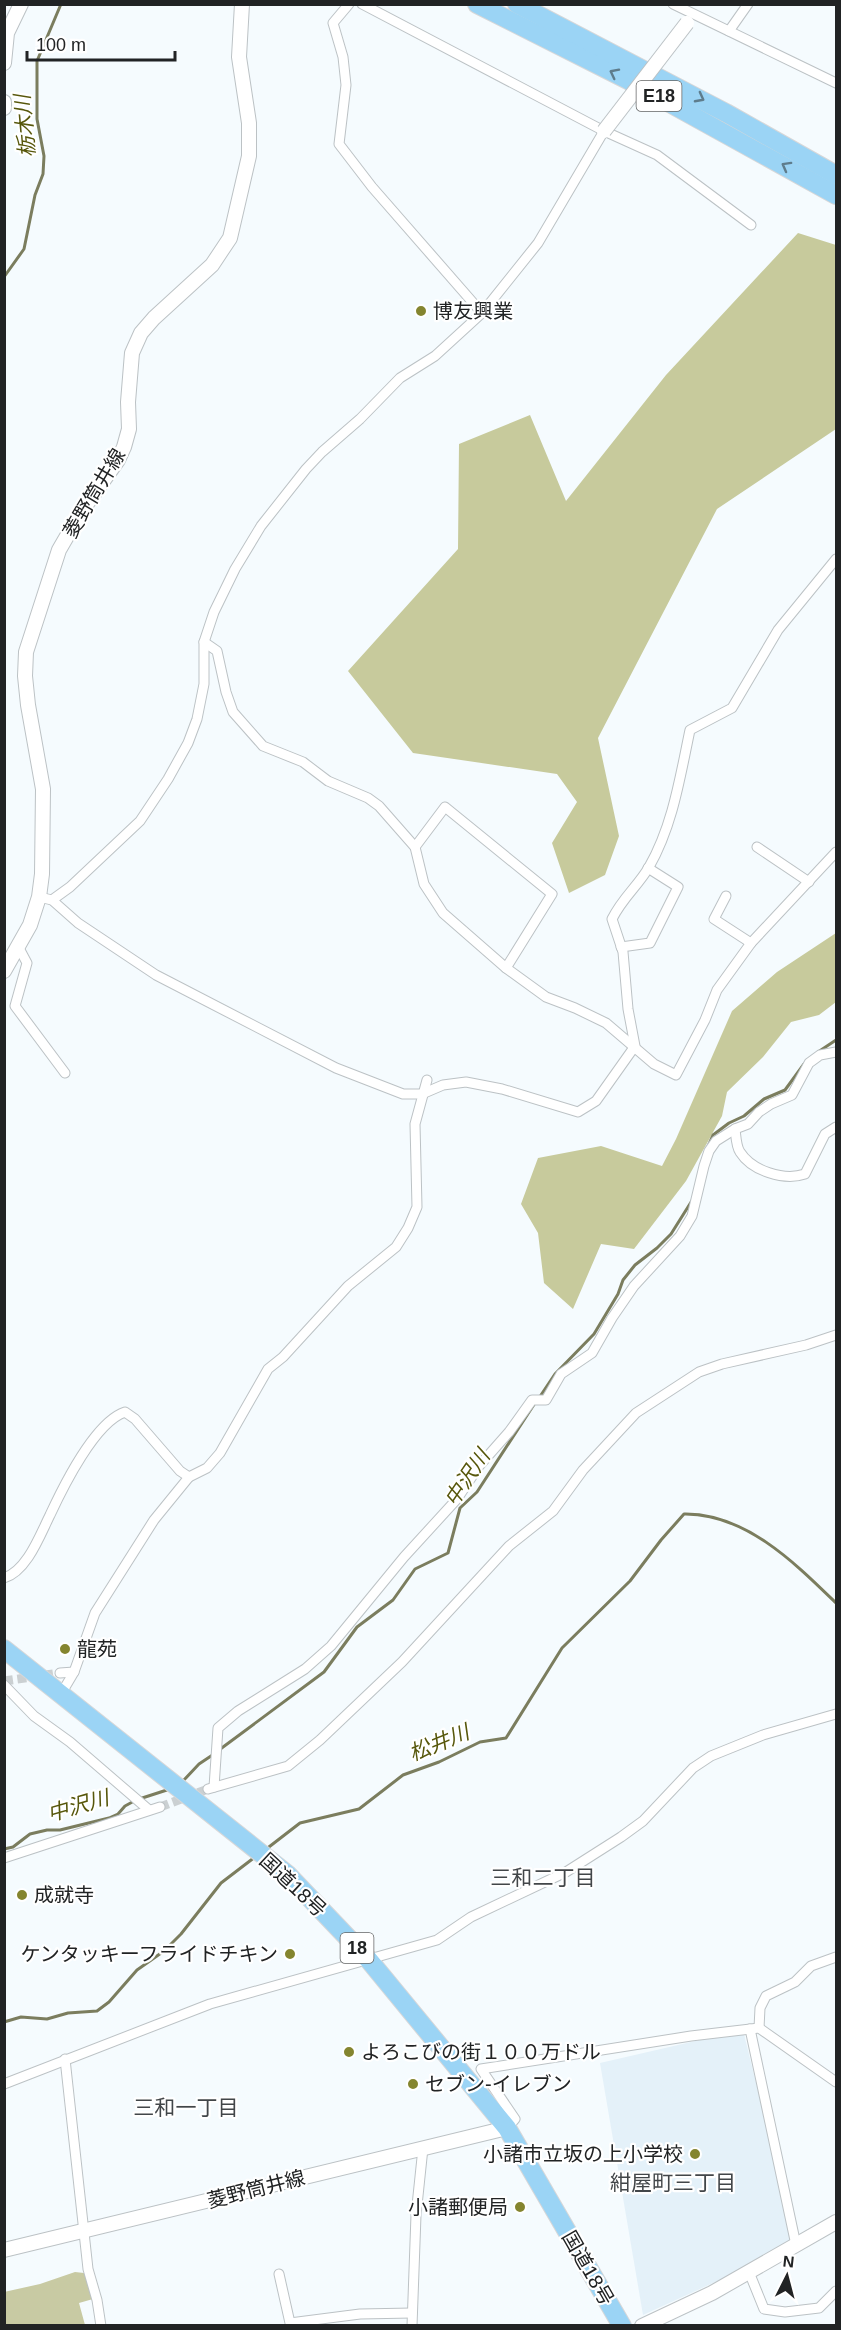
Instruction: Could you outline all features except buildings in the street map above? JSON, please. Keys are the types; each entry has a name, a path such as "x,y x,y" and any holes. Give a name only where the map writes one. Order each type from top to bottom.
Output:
{"highway":[{"name":"E18","path":"477,4 638,85 837,195"},
{"name":"E18","path":"517,4 717,107 837,175"},
{"name":"国道18号","path":"4,1649 286,1874 368,1959 507,2128 622,2325"}],"main road":[{"path":"4,63 7,33 21,4"},
{"name":"菱野筒井線","path":"4,971 46,899 42,874 43,789 28,705 25,676 26,652 60,550 81,512 118,460 124,447 129,429 131,358 141,333 154,318 212,265 230,238 249,156 249,123 239,57 242,4"},
{"path":"604,131 692,14"},
{"path":"4,102 4,108"},
{"name":"菱野筒井線","path":"4,2250 507,2128"},
{"path":"642,2325 712,2293 837,2222"}],"street":[{"path":"349,4 333,23 343,57 346,85 339,144 372,187 483,313"},
{"path":"362,4 604,131 657,156 751,225"},
{"path":"673,4 837,83"},
{"path":"729,31 748,4"},
{"path":"604,131 538,243 483,313 435,356 400,378 306,469 261,526 214,612 204,642 204,684 197,719 188,743 168,779 140,820 70,887 46,899 156,975 336,1068 403,1094 422,1094 443,1085 466,1082 502,1089 578,1112 596,1101 635,1046 621,947 612,920 620,903 648,868 669,824 674,797 684,767 690,730 732,708 778,630 837,560"},
{"path":"204,642 217,651 233,712 263,746 303,762 328,781 369,798 379,806 415,847 424,884 443,913 506,968 546,997 606,1023 654,1064 676,1075 705,1020 717,990 752,943 837,852"},
{"path":"415,847 445,807 552,894 506,968"},
{"path":"757,847 809,882"},
{"path":"621,947 650,943 678,887 648,868"},
{"path":"726,896 714,920 752,943"},
{"path":"19,948 27,963 15,1006 65,1073"},
{"path":"837,1052 820,1054 809,1063 792,1095 771,1104 759,1112 748,1124 735,1129 716,1142 709,1151 696,1205 680,1236 634,1286 592,1353 561,1374 546,1400 532,1400 509,1432 479,1466 457,1499 404,1557 331,1646 305,1669 238,1712 218,1728 211,1788 288,1766 320,1740 402,1662 509,1546 553,1511 583,1470 636,1413 699,1372 837,1335"},
{"path":"61,1694 74,1672 95,1613 154,1520 189,1477 207,1468 220,1453 268,1369 283,1357 348,1286 396,1247 408,1228 417,1207 415,1124 427,1080"},
{"path":"735,1129 739,1151 748,1161 768,1172 797,1177 805,1174 825,1134 837,1126"},
{"path":"4,1578 10,1576 31,1554 56,1501 98,1432 115,1416 125,1412 135,1419 180,1471 189,1477"},
{"path":"60,1673 74,1672"},
{"path":"7,1682 34,1716 70,1742 145,1807"},
{"path":"4,2084 210,2004 437,1940 471,1917 567,1872 643,1821 693,1768 711,1756 763,1736 837,1714"},
{"path":"4,1858 145,1807 160,1807"},
{"path":"796,2245 754,2029 760,2007 766,1996 795,1982 811,1966 837,1957"},
{"path":"507,2128 515,2119 481,2069 691,2036 754,2029 837,2082"},
{"path":"65,2059 88,2269 101,2325"},
{"path":"412,2325 423,2148"},
{"path":"748,2272 764,2309 785,2312 819,2308 837,2291"},
{"path":"279,2274 290,2324 360,2314 412,2313"}],"shaded area":[{"name":"小諸市立坂の上小学校","path":"743,2030 796,2245 643,2315 600,2063"}],"green space":[{"path":"798,233 836,245 836,429 717,509 598,738 619,836 605,875 569,893 552,843 577,802 557,774 413,753 348,671 458,549 459,444 530,415 566,501 666,375"},
{"path":"836,933 836,1002 819,1015 791,1022 763,1057 727,1092 722,1116 686,1181 634,1249 601,1244 573,1309 544,1283 538,1233 521,1204 538,1158 601,1146 662,1166 732,1011 777,972"},
{"path":"75,2272 84,2273 93,2299 79,2303 85,2325 5,2325 4,2292 40,2284"}],"waterway":[{"name":"栃木川","path":"4,277 24,249 35,195 43,174 44,156 37,119 37,61 61,4"},
{"name":"中沢川","path":"818,1052 836,1040"},
{"name":"中沢川","path":"709,1144 713,1135 729,1123 744,1116 764,1099 785,1090 804,1064"},
{"name":"中沢川","path":"539,1398 555,1374 594,1334 618,1294 623,1280 635,1265 671,1234 693,1199"},
{"name":"中沢川","path":"219,1750 324,1672 357,1627 393,1600 415,1569 448,1553 460,1508 477,1492 535,1403"},
{"name":"松井川","path":"265,1850 300,1823 359,1809 403,1775 439,1762 480,1742 506,1738 562,1648 630,1581 684,1514 706,1516 748,1531 786,1557 836,1603"},
{"name":"中沢川","path":"183,1781 199,1764 214,1754"},
{"name":"中沢川","path":"4,1849 13,1847 30,1834 60,1830 109,1818 136,1800 170,1789"},
{"name":"松井川","path":"4,2022 21,2017 47,2019 68,2013 97,2011 109,2002 137,1970 164,1951 181,1934 221,1883 255,1857"}],"tunnel":[{"path":"4,1681 60,1673"},
{"path":"160,1807 208,1789"}],"place":[{"name":"博友興業","path":"421,311"},
{"name":"龍苑","path":"65,1649"},
{"name":"成就寺","path":"22,1895"},
{"name":"ケンタッキーフライドチキン","path":"290,1954"},
{"name":"よろこびの街１００万ドル","path":"349,2052"},
{"name":"セブン-イレブン","path":"413,2084"},
{"name":"小諸市立坂の上小学校","path":"695,2154"},
{"name":"小諸郵便局","path":"520,2207"}],"district":[{"name":"三和二丁目","path":"543,1878"},
{"name":"三和一丁目","path":"186,2108"},
{"name":"紺屋町三丁目","path":"673,2183"}]}
